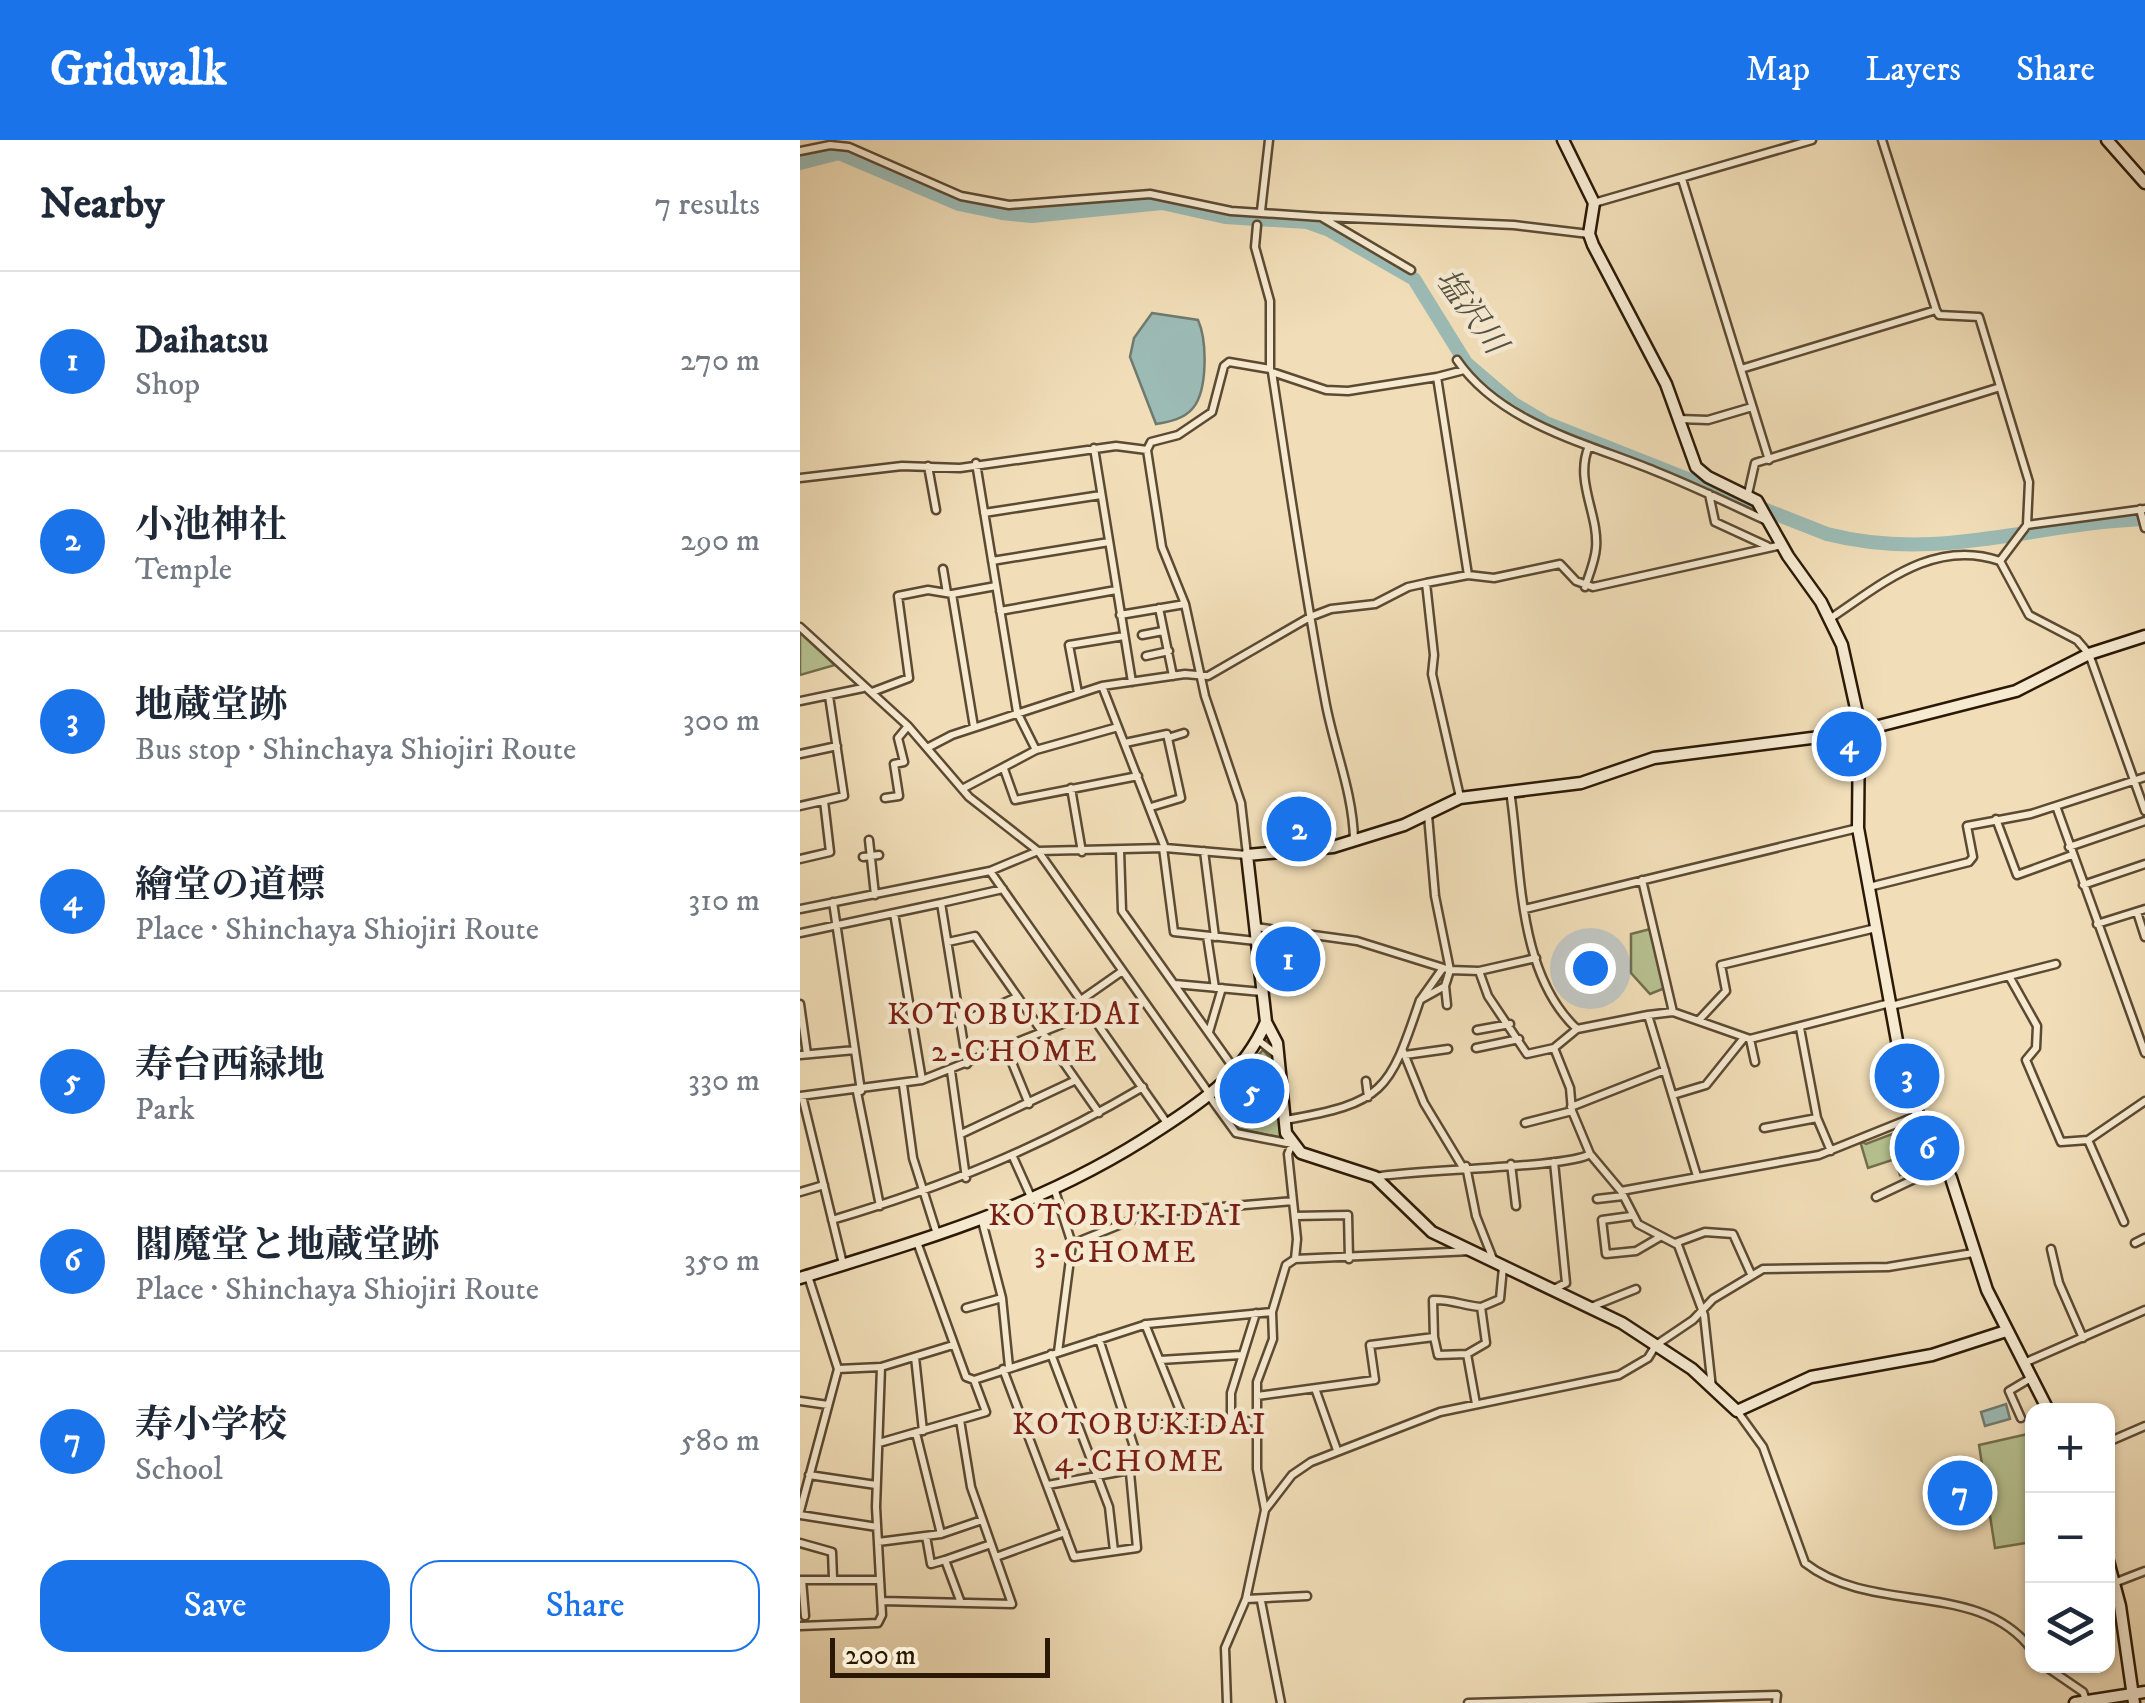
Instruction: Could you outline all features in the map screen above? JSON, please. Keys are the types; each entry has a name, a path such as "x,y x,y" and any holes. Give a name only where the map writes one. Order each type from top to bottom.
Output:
{"street":[{"path":"1261,211 1269,140"},
{"path":"1564,140 1594,203 1590,234 1666,384 1692,460 1702,474 1748,494 1760,504 1782,546 1830,618 1848,661 1858,731 1858,828 1906,1090 1944,1164 1973,1252 2006,1331 2044,1403"},
{"path":"1594,203 1812,140"},
{"path":"1882,140 1939,316 1979,317 1997,388 2029,482 2024,526 2003,558"},
{"path":"2107,140 2145,184"},
{"path":"800,151 830,144 849,147 960,196 1009,205 1150,194 1231,211 1514,226 1590,234"},
{"path":"1682,179 1769,460"},
{"path":"1322,217 1412,270"},
{"path":"1256,225 1255,247 1270,301 1270,368 1229,362 1224,366 1212,412 1178,436 1151,442 1147,450 1162,547 1185,604 1216,734 1241,803 1266,1022 1277,1055 1292,1144 1288,1154 1295,1259"},
{"path":"1741,369 1936,310"},
{"path":"1457,360 1464,370 1542,427 1768,521"},
{"path":"1354,840 1351,796 1335,747 1310,617 1272,372 1326,390 1348,391 1464,370"},
{"path":"1437,377 1468,575"},
{"path":"1748,494 1752,467 1997,388"},
{"path":"1678,420 1708,420 1752,407"},
{"path":"1586,587 1596,549 1587,502 1584,457 1588,446"},
{"path":"800,478 928,466 960,468 1094,448 1147,450"},
{"path":"1094,448 1132,682"},
{"path":"976,464 1017,712 1036,750"},
{"path":"928,466 936,510"},
{"path":"1709,494 1716,522 1768,547"},
{"path":"984,513 1101,495"},
{"path":"2024,526 2143,509 2144,528"},
{"path":"992,561 1108,542"},
{"path":"1586,587 1782,546"},
{"path":"1830,618 1920,561 1981,554 2003,558"},
{"path":"2003,558 2029,615 2077,640 2089,654 2145,811"},
{"path":"927,748 1017,712 1102,686 1173,676 1204,677 1310,617 1331,609 1375,604 1408,587 1468,575 1494,578 1560,564 1586,587"},
{"path":"943,568 974,728"},
{"path":"1426,583 1434,655 1432,674 1460,798"},
{"path":"800,702 910,678 898,596 928,590 950,594 996,586"},
{"path":"1000,610 1116,590"},
{"path":"1120,615 1185,604"},
{"path":"1159,608 1173,676"},
{"path":"800,627 908,726 962,789 1038,851 1236,1133 1292,1144 1316,1162 1375,1177 1464,1166 1554,1162 1590,1154"},
{"path":"1142,634 1163,632"},
{"path":"1078,694 1069,644 1124,636"},
{"path":"800,909 990,870 1038,851 1164,848 1248,855 1302,854 1428,814 1460,798 1596,780 1654,758 1858,731 2016,690 2089,654 2145,636"},
{"path":"1146,656 1169,651"},
{"path":"1102,686 1164,848 1174,932 1257,941"},
{"path":"800,806 844,796 829,696"},
{"path":"886,798 899,796 894,764 904,762 898,738 908,726"},
{"path":"962,789 1036,750 1118,727"},
{"path":"1168,738 1184,733"},
{"path":"1125,743 1167,734 1180,798 1150,806"},
{"path":"800,754 837,746"},
{"path":"1004,768 1015,800 1138,776"},
{"path":"1869,886 1970,862 1973,857 1966,826 2056,806 2145,777"},
{"path":"1071,788 1082,852"},
{"path":"1510,790 1536,958 1557,1004 1577,1030"},
{"path":"800,860 830,852 824,800"},
{"path":"2056,806 2145,1052"},
{"path":"1428,814 1434,896 1447,969 1447,1005"},
{"path":"1996,819 2017,875 2145,821"},
{"path":"1526,909 1858,828"},
{"path":"869,840 875,895"},
{"path":"1120,850 1122,911 1236,1070"},
{"path":"1204,851 1218,988 1209,1033"},
{"path":"2083,885 2145,864"},
{"path":"990,870 1168,1124"},
{"path":"1642,880 1673,1012"},
{"path":"800,933 1003,889"},
{"path":"833,902 859,1091 880,1206"},
{"path":"941,903 967,1064"},
{"path":"2097,924 2141,911 2145,936"},
{"path":"894,912 922,1080"},
{"path":"1256,927 1357,942 1447,969 1479,971 1536,958"},
{"path":"1699,1020 1726,991 1721,965 1876,928"},
{"path":"948,942 975,936 1099,1113"},
{"path":"1479,971 1488,996 1527,1054 1554,1048 1577,1030 1673,1012 1746,1039 2056,964"},
{"path":"1285,1120 1357,1105 1390,1080 1404,1052 1420,1000 1447,969"},
{"path":"1082,1000 1121,972"},
{"path":"2009,976 2037,1026 2036,1048 2026,1060 2061,1142 2088,1140 2145,1101"},
{"path":"1175,984 1262,992"},
{"path":"1420,1000 1445,986"},
{"path":"961,1022 1017,997"},
{"path":"800,1004 804,1054 854,1050"},
{"path":"843,1265 801,1096 922,1080 1090,1013"},
{"path":"1648,1015 1698,1176"},
{"path":"877,1527 800,1513 838,1370 804,1277 982,1221 1055,1191 1210,1097 1236,1070 1266,1022"},
{"path":"1478,1030 1510,1024"},
{"path":"1800,1028 1817,1118 1830,1150"},
{"path":"1476,1048 1519,1038"},
{"path":"1746,1039 1755,1062"},
{"path":"1673,1095 1706,1084 1746,1039"},
{"path":"1258,1040 1277,1055"},
{"path":"1006,1048 1029,1104"},
{"path":"1554,1048 1570,1088 1571,1109 1590,1154 1622,1194 1631,1216 1674,1243 1702,1310 1712,1388"},
{"path":"1404,1052 1448,1049"},
{"path":"1404,1052 1424,1102 1464,1166 1476,1216 1498,1262 1500,1299 1481,1307 1465,1306 1452,1299 1433,1300 1438,1356 1467,1354 1486,1343 1481,1307"},
{"path":"1531,1124 1665,1070"},
{"path":"950,1071 966,1178"},
{"path":"961,1134 1076,1080"},
{"path":"1366,1081 1368,1097"},
{"path":"903,1085 922,1194 938,1236"},
{"path":"832,1220 966,1178 1014,1157 1143,1087"},
{"path":"1598,1199 1830,1150 1916,1116"},
{"path":"1764,1128 1817,1118"},
{"path":"2088,1140 2124,1222"},
{"path":"1014,1157 1034,1201"},
{"path":"1553,1290 1566,1283 1554,1162"},
{"path":"1511,1164 1516,1206"},
{"path":"1876,1197 1944,1164"},
{"path":"1375,1177 1432,1232 1589,1307 1692,1369 1737,1411 1763,1446 1805,1563 1830,1578 1897,1599 1985,1612 2009,1624 2025,1642"},
{"path":"800,1192 824,1185"},
{"path":"1055,1191 1072,1244 1054,1353 1109,1508 1114,1551"},
{"path":"1072,1244 1149,1213 1293,1201"},
{"path":"1295,1216 1348,1216 1349,1259"},
{"path":"1631,1216 1602,1220 1606,1254 1636,1251 1662,1237"},
{"path":"982,1221 1002,1298 1006,1368 1074,1556 1137,1548 1129,1462"},
{"path":"1674,1243 1706,1232 1733,1234 1751,1274"},
{"path":"2135,1243 2145,1238"},
{"path":"917,1242 966,1377 974,1380 1145,1324 1272,1312"},
{"path":"2051,1249 2059,1283 2083,1338"},
{"path":"1227,1703 1225,1648 1246,1599 1265,1510 1256,1469 1257,1382 1272,1340 1272,1312 1286,1265 1295,1259 1472,1252"},
{"path":"1265,1510 1292,1476 1337,1450 1440,1412 1619,1375 1648,1358 1656,1345 1751,1274 1782,1266 1888,1267 1973,1252"},
{"path":"1589,1307 1632,1292"},
{"path":"966,1308 1002,1298"},
{"path":"2024,1363 2145,1310"},
{"path":"1231,1422 1231,1393 1256,1313"},
{"path":"1145,1324 1185,1423"},
{"path":"1737,1411 1811,1376 1932,1355 2006,1331"},
{"path":"1257,1396 1376,1380 1370,1346 1434,1337"},
{"path":"1048,1485 1124,1471 1135,1450 1099,1339"},
{"path":"838,1370 881,1366 954,1344"},
{"path":"1467,1354 1476,1404"},
{"path":"1160,1360 1240,1355"},
{"path":"915,1356 920,1432 941,1534"},
{"path":"800,1626 878,1623 882,1602 876,1485 881,1366"},
{"path":"2022,1418 2009,1392 2031,1378"},
{"path":"879,1443 986,1412 974,1380"},
{"path":"1316,1390 1337,1450"},
{"path":"800,1401 828,1406"},
{"path":"882,1602 1012,1604 967,1472 960,1420"},
{"path":"1130,1425 1257,1421"},
{"path":"2115,1439 2145,1426"},
{"path":"810,1475 876,1485"},
{"path":"878,1542 941,1534 982,1520"},
{"path":"996,1557 1064,1532"},
{"path":"926,1536 931,1564 991,1544"},
{"path":"800,1542 832,1552 833,1578 837,1582 880,1580"},
{"path":"945,1560 961,1602"},
{"path":"2115,1582 2145,1572"},
{"path":"805,1616 801,1580 833,1578"},
{"path":"2054,1673 2083,1692 2081,1702 2137,1696 2114,1583"},
{"path":"1246,1599 1261,1602 1292,1594 1307,1596"},
{"path":"1261,1602 1266,1608 1268,1650 1281,1703"},
{"path":"1468,1703 1777,1696 1776,1703"}],"green space":[{"path":"800,631 835,665 800,675"},
{"path":"1650,929 1665,988 1650,994 1631,973 1631,934"},
{"path":"1263,1050 1274,1062 1283,1138 1239,1129 1218,1099"},
{"path":"1903,1131 1906,1142 1901,1158 1907,1172 1900,1175 1895,1159 1868,1168 1860,1141 1866,1144 1892,1134 1896,1139"},
{"path":"2025,1435 2025,1543 1995,1548 1979,1445"}],"water":[{"path":"1152,313 1198,320 1204,352 1204,378 1193,408 1181,417 1156,424 1130,357 1134,338"},
{"path":"2006,1404 2010,1419 1985,1426 1981,1412"}],"waterway":[{"name":"塩沢川","path":"800,163 839,153 959,204 1002,213 1032,216 1162,203 1225,217 1307,222 1329,230 1414,279 1466,363 1514,404 1546,423 1827,534 1869,542 1948,543 2145,519"}],"place":[{"name":"繪堂の道標","path":"1849,744"},
{"name":"小池神社","path":"1299,829"},
{"name":"Daihatsu","path":"1288,959"},
{"name":"地蔵堂跡","path":"1907,1076"},
{"name":"寿台西緑地","path":"1252,1091"},
{"name":"閻魔堂と地蔵堂跡","path":"1927,1148"},
{"name":"寿小学校","path":"1960,1493"}],"district":[{"name":"KOTOBUKIDAI 2-CHOME","path":"1015,1034"},
{"name":"KOTOBUKIDAI 3-CHOME","path":"1116,1234"},
{"name":"KOTOBUKIDAI 4-CHOME","path":"1140,1444"}]}
